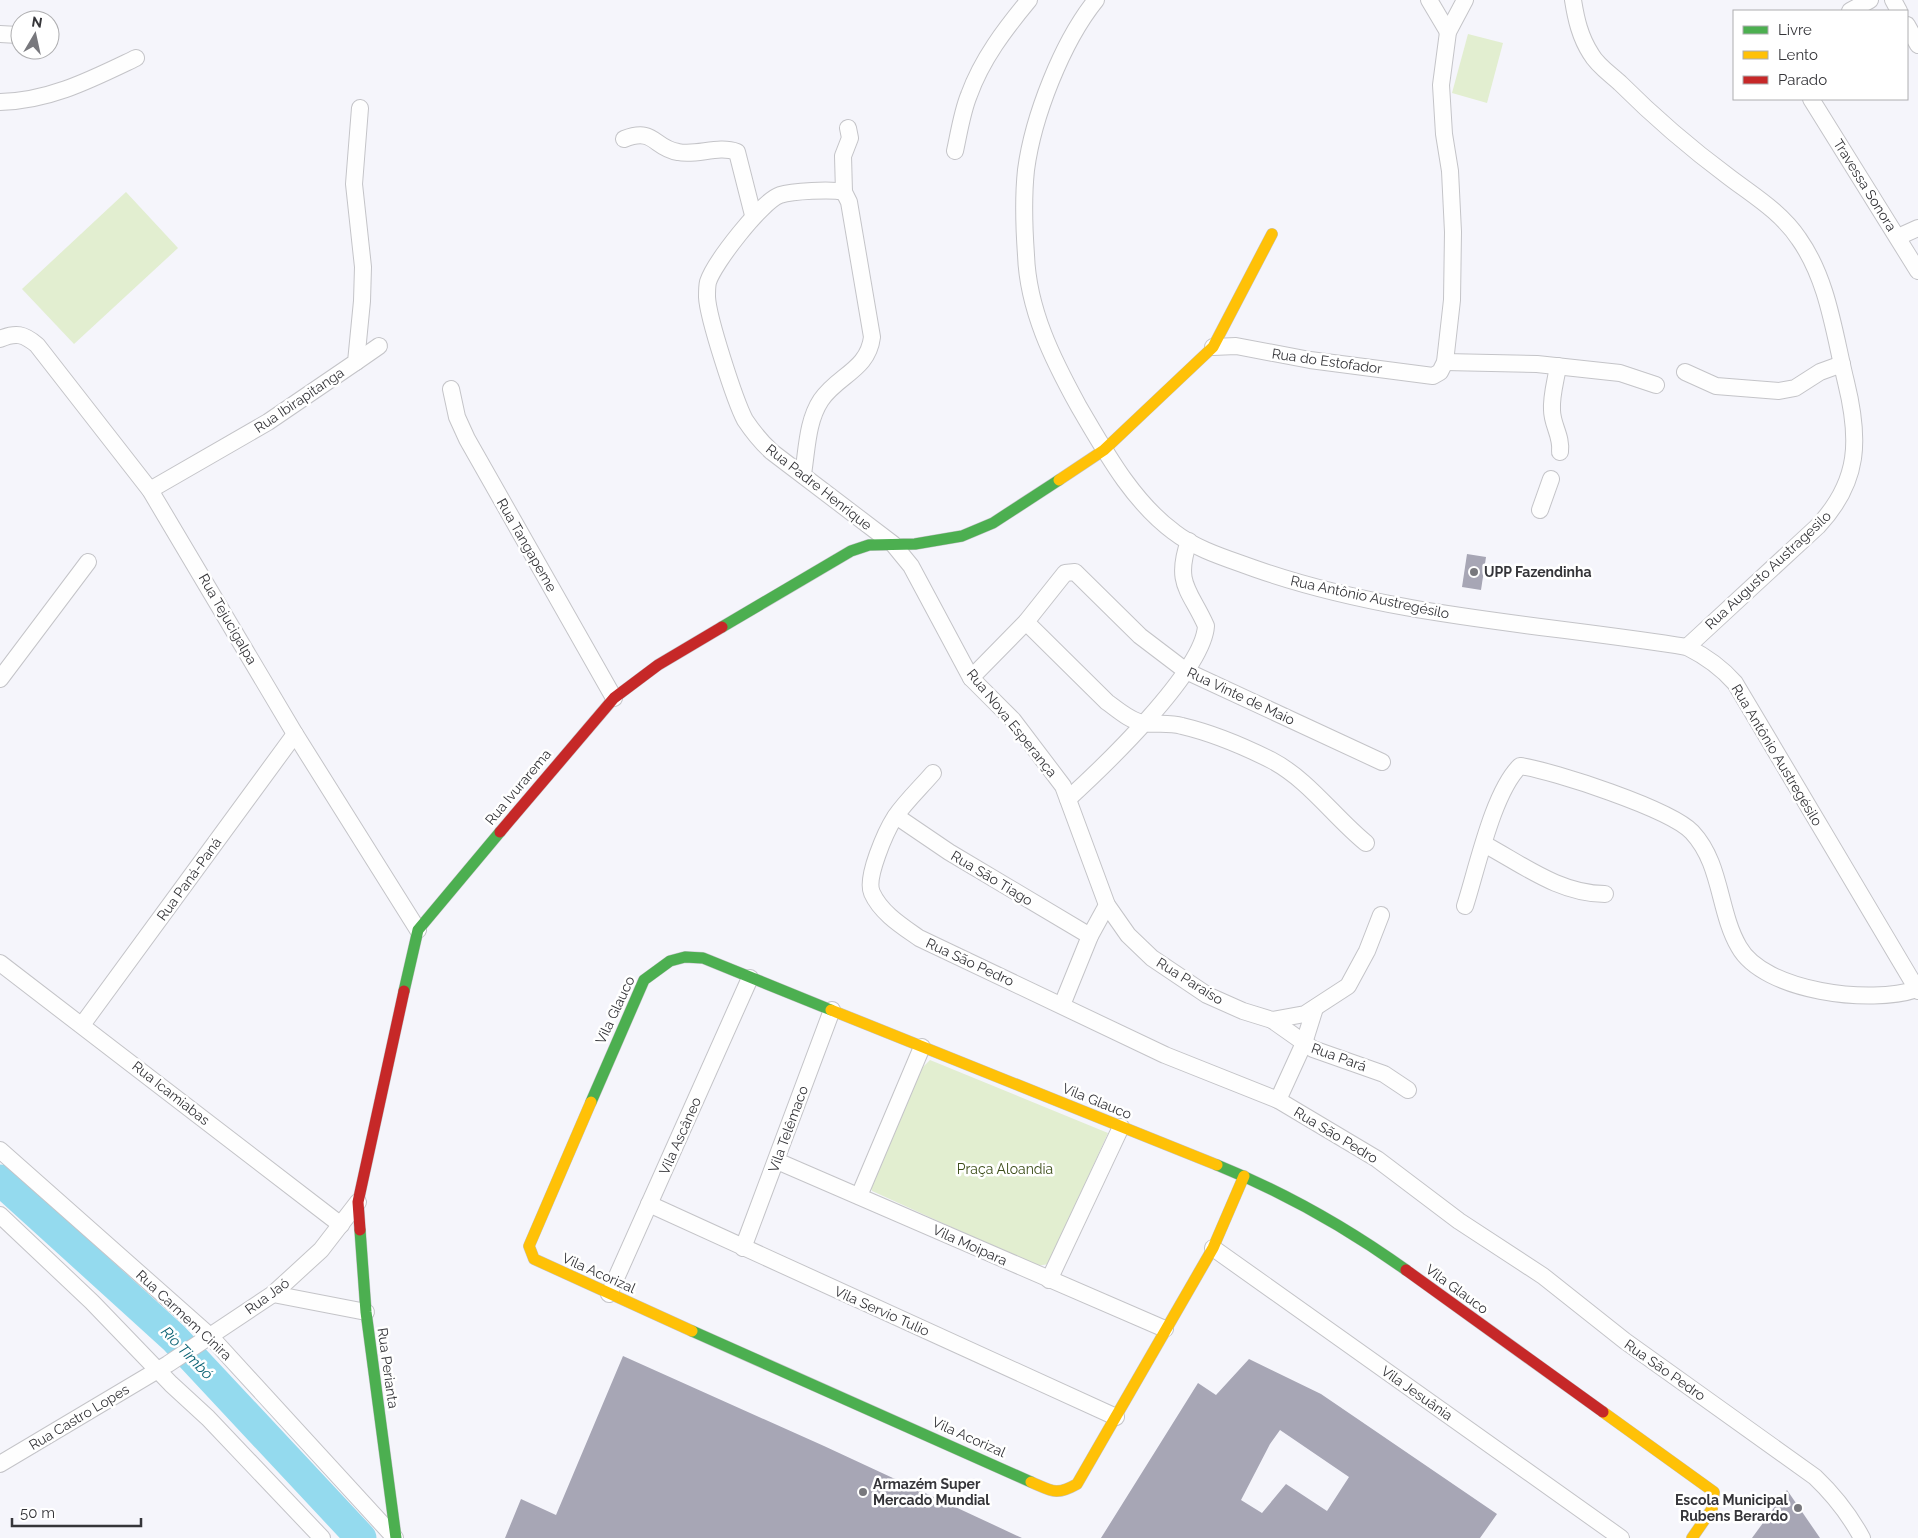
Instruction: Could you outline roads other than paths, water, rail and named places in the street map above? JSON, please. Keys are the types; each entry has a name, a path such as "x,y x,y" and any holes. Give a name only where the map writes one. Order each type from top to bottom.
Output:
{"street":[{"path":"955,151 968,97 976,78 990,52 1028,0"},
{"name":"Rua Antônio Austregésilo","path":"1096,0 1080,20 1045,96 1026,169 1024,224 1026,278 1042,333 1104,450 1149,509 1174,533 1189,541 1231,560 1284,578 1362,597 1516,625 1687,647 1706,656 1735,683 1917,990"},
{"path":"1429,0 1448,32"},
{"path":"1442,367 1452,300 1453,232 1450,171 1444,134 1440,85 1448,32 1465,0"},
{"name":"Rua Augusto Austragesilo","path":"1573,0 1580,30 1592,56 1679,138 1771,207 1799,238 1821,280 1851,404 1855,441 1850,475 1840,499 1818,526 1687,647"},
{"path":"1852,10 1870,0"},
{"path":"1908,27 1918,45"},
{"path":"0,102 38,98 59,93 136,58"},
{"name":"Travessa Sonora","path":"1813,100 1918,271"},
{"name":"Rua Ibirapitanga","path":"150,490 268,422 356,362 363,268 354,184 360,108"},
{"path":"803,474 813,418 820,402 828,390 867,358 871,349 872,337 868,309 850,202 844,192 842,156 850,138 848,128"},
{"path":"624,139 636,134 648,135 675,152 718,150 737,152 753,216"},
{"name":"Rua Padre Henrique","path":"844,192 779,195 765,203 753,216 714,270 708,282 709,313 745,419 765,446 893,544"},
{"path":"1898,237 1918,228"},
{"name":"Rua Ivurarema","path":"358,1202 418,930 614,698 658,665 851,551 869,545 915,544 954,538 993,523 1104,450 1173,387 1213,347 1272,234"},
{"name":"Rua Tejucigalpa","path":"6,337 27,337 37,345 150,490 296,734 418,930"},
{"path":"356,362 379,346"},
{"name":"Rua do Estofador","path":"1213,347 1236,346 1310,360 1433,376 1442,367 1558,366 1620,373 1656,385"},
{"path":"1685,372 1716,386 1779,391 1795,388 1820,372 1842,364"},
{"path":"1540,510 1556,465 1560,437 1552,410 1558,366"},
{"name":"Rua Tangapeme","path":"451,389 457,418 467,439 614,698"},
{"path":"1068,800 1123,748 1186,671 1203,642 1206,626 1190,598 1181,570 1189,541"},
{"name":"Rua Nova Esperança","path":"893,544 911,566 971,678 1013,720 1054,773 1068,800"},
{"path":"0,678 88,562"},
{"name":"Rua Vinte de Maio","path":"1026,622 1065,573 1070,571 1078,573 1140,636 1186,671 1382,762"},
{"path":"971,678 1026,622 1107,702 1134,720 1144,723 1181,726 1272,760 1295,774 1350,830 1366,843"},
{"name":"Rua Paná-Paná","path":"82,1025 296,734"},
{"path":"1465,906 1496,809 1514,772 1520,766 1548,772 1643,805 1669,816 1691,830 1707,854 1738,945 1754,965 1791,983 1815,990 1844,994 1888,996 1917,990"},
{"name":"Rua São Pedro","path":"933,772 896,816 886,835 870,881 871,892 895,921 919,938 1165,1055 1278,1100 1377,1159 1459,1220 1543,1276 1624,1342 1816,1478 1832,1492 1849,1514 1862,1538"},
{"name":"Rua Paraíso","path":"1068,800 1107,905 1128,935 1152,958 1207,995 1243,1011 1272,1020 1305,1014 1348,986 1367,952 1381,915"},
{"name":"Rua São Tiago","path":"896,816 949,852 1090,936"},
{"path":"1484,844 1559,886 1586,894 1605,894"},
{"path":"1062,1006 1090,936 1107,905"},
{"name":"Vila Glauco","path":"530,1254 529,1246 532,1235 644,980 658,967 675,958 690,955 703,958 1244,1176 1302,1204 1365,1241 1714,1492 1712,1509 1692,1538"},
{"name":"Rua Icamiabas","path":"0,962 341,1224"},
{"name":"Vila Ascâneo","path":"609,1294 750,978"},
{"path":"1278,1100 1304,1043 1315,1008"},
{"name":"Vila Telêmaco","path":"743,1248 832,1010"},
{"name":"Rua Pará","path":"1272,1020 1313,1049 1384,1074 1408,1090"},
{"path":"859,1196 922,1047"},
{"path":"1049,1280 1121,1127"},
{"name":"Rua Carmem Cinira","path":"0,1150 205,1339 395,1538"},
{"name":"Vila Moipara","path":"776,1161 1165,1329"},
{"name":"Vila Acorizal","path":"530,1254 534,1260 609,1294 1055,1492 1063,1492 1077,1484 1213,1248 1244,1176"},
{"name":"Rua Jaó","path":"163,1367 273,1294 321,1250 358,1202"},
{"name":"Rua Perianta","path":"358,1202 366,1312 395,1538"},
{"name":"Vila Servio Tulio","path":"649,1204 1116,1417"},
{"path":"0,1215 163,1367 208,1418 322,1538"},
{"name":"Vila Jesuânia","path":"1213,1248 1620,1538"},
{"path":"273,1294 366,1312"},
{"name":"Rua Castro Lopes","path":"0,1464 163,1367"}],"waterway":[{"name":"Rio Timbó","path":"0,1180 174,1338 361,1538"}],"place":[{"name":"UPP Fazendinha","path":"1474,572"},
{"name":"Armazém Super Mercado Mundial","path":"863,1492"},
{"name":"Escola Municipal Rubens Berardo","path":"1798,1508"}],"park label":[{"name":"Praça Aloandia","path":"1005,1169"}]}
